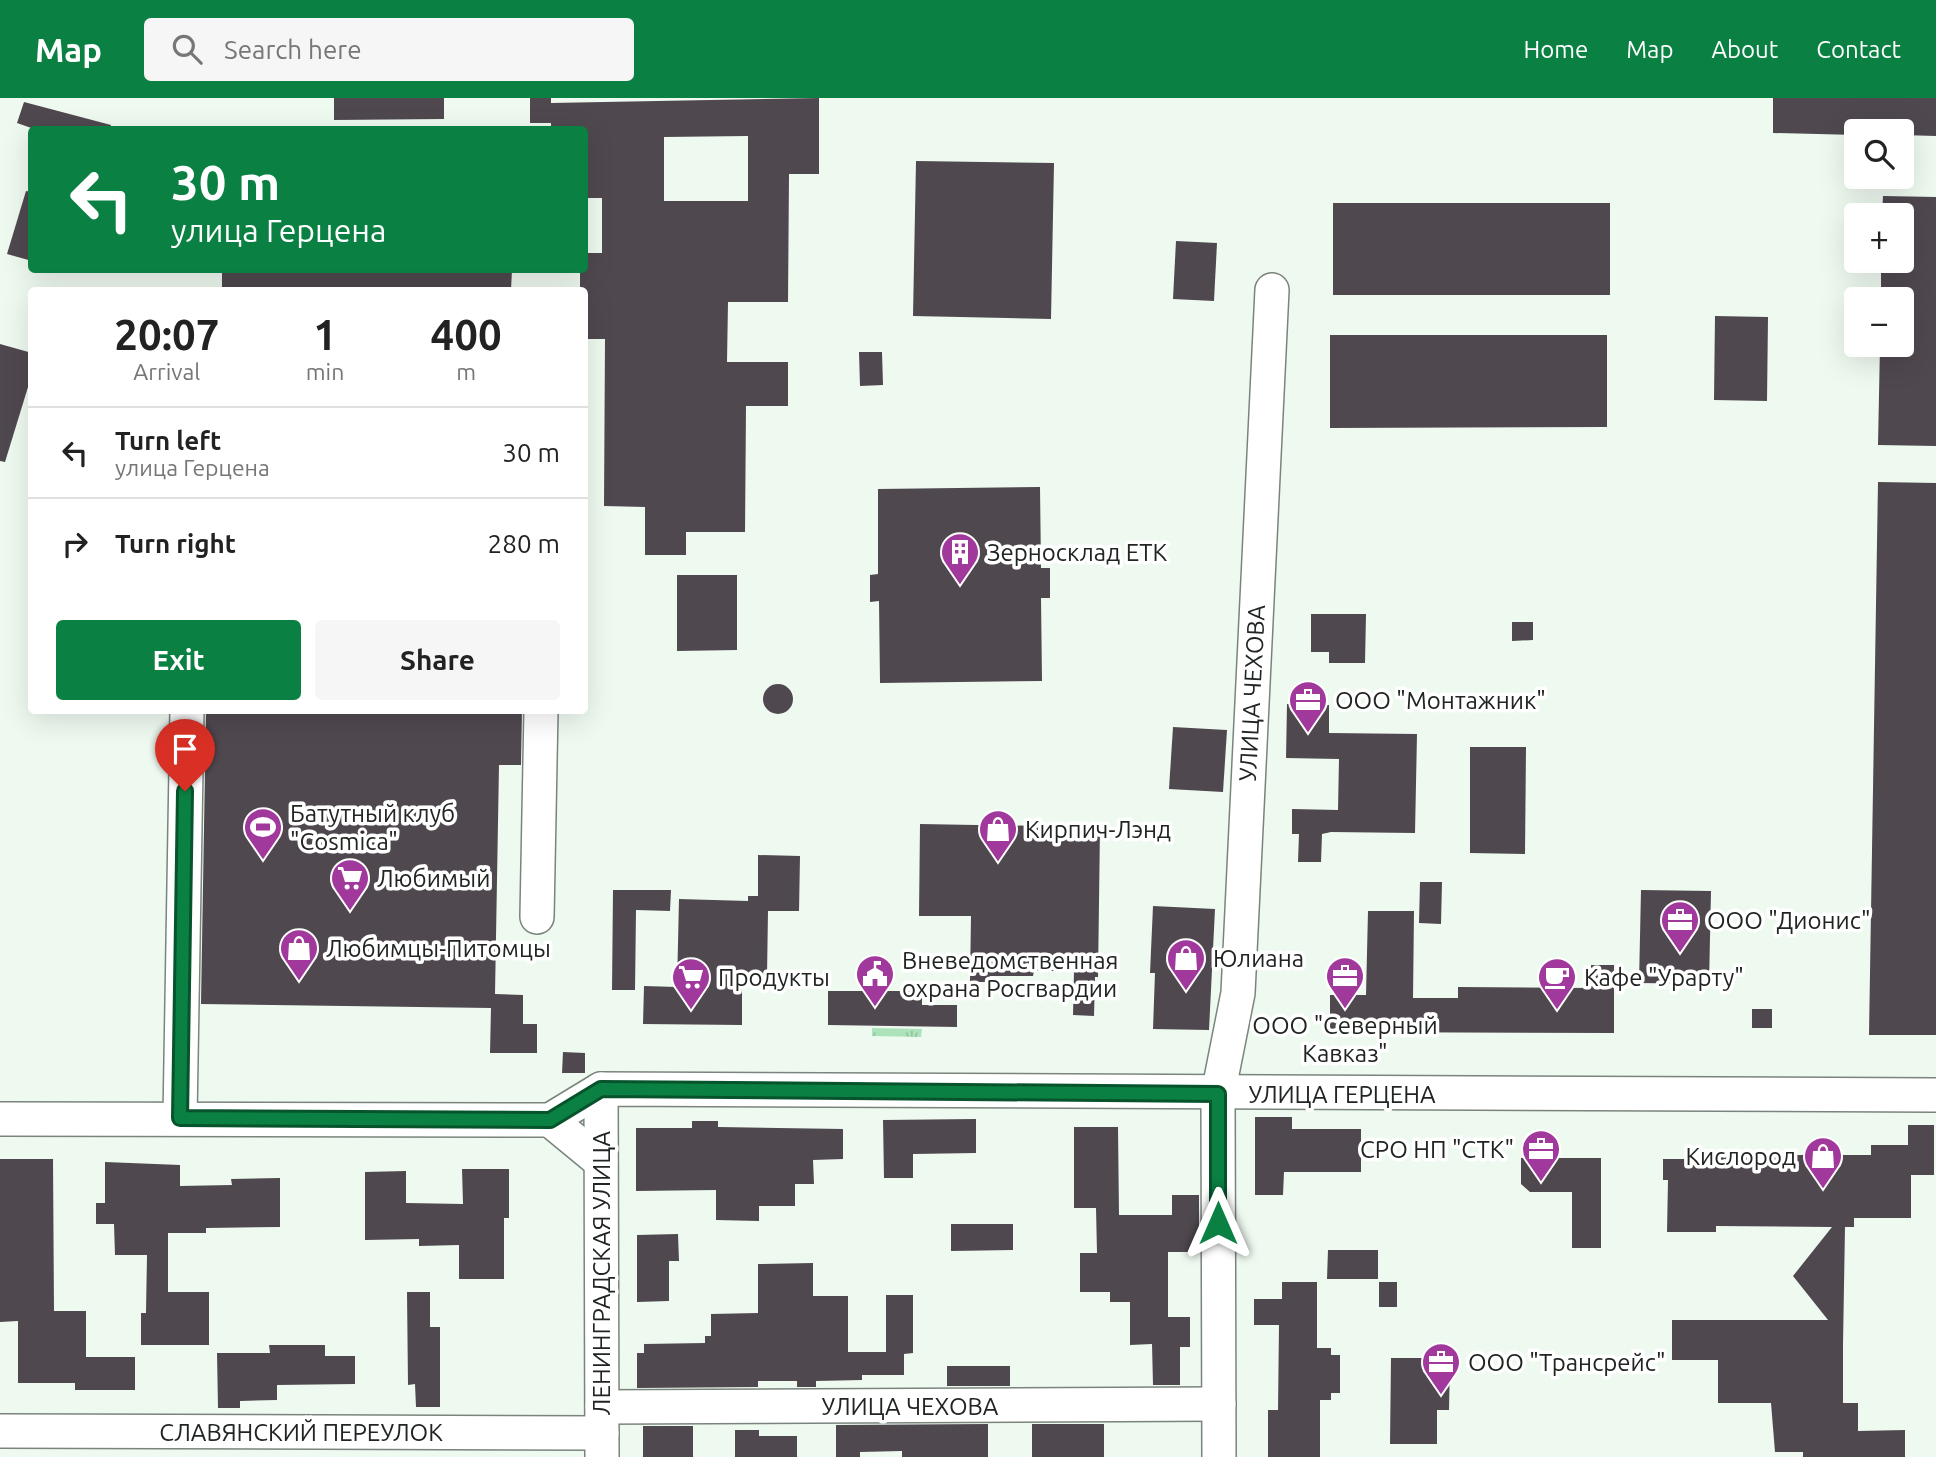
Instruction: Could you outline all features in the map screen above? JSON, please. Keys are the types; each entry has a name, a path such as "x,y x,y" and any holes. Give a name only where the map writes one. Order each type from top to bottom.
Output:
{"street":[{"name":"УЛИЦА ЧЕХОВА","path":"1219,1457 1218,1094 1238,993 1272,290"},
{"path":"180,1118 187,714"},
{"path":"537,917 541,714"},
{"path":"0,1119 550,1120 601,1089"},
{"name":"УЛИЦА ГЕРЦЕНА","path":"601,1089 1218,1094 1936,1095"},
{"name":"ЛЕНИНГРАДСКАЯ УЛИЦА","path":"601,1089 602,1432"},
{"path":"550,1120 601,1162"},
{"name":"УЛИЦА ЧЕХОВА","path":"602,1432 1219,1404"},
{"name":"СЛАВЯНСКИЙ ПЕРЕУЛОК","path":"0,1431 602,1432"}],"green space":[{"path":"872,1028 922,1029 921,1037 872,1036"}],"building":[{"path":"334,98 444,98 444,119 334,120"},
{"path":"530,98 551,98 551,103 819,98 819,174 789,174 788,302 728,302 727,362 788,362 788,406 746,406 745,532 686,532 686,555 645,555 645,507 604,506 605,339 588,339 588,287 580,287 580,273 588,273 588,253 602,253 602,198 588,198 588,126 551,126 551,123 530,123","holes":["748,136 748,201 664,201 664,137"]},
{"path":"1773,98 1936,98 1936,136 1914,135 1914,119 1844,119 1844,135 1773,133"},
{"path":"24,102 111,125 28,127 17,123"},
{"path":"916,161 1054,163 1051,319 913,316"},
{"path":"26,191 28,191 28,260 7,254"},
{"path":"1883,196 1936,197 1936,446 1878,445 1880,357 1914,357 1914,287 1881,287 1881,273 1914,273 1914,203 1883,203"},
{"path":"1333,203 1610,203 1610,295 1333,295"},
{"path":"1176,241 1217,243 1214,301 1173,299"},
{"path":"222,273 512,273 511,287 222,287"},
{"path":"1715,316 1768,317 1767,401 1714,400"},
{"path":"1330,335 1607,335 1607,427 1330,428"},
{"path":"0,344 28,352 28,387 5,462 0,461"},
{"path":"859,352 882,352 883,385 860,386"},
{"path":"1878,482 1936,483 1936,1035 1869,1035"},
{"name":"Зерносклад ЕТК","path":"1040,487 1041,568 1050,568 1050,598 1041,598 1042,681 880,683 879,601 870,602 870,575 878,574 878,489"},
{"path":"677,575 737,575 737,650 677,651"},
{"path":"1311,614 1366,614 1365,663 1329,663 1329,652 1311,652"},
{"path":"1512,622 1533,622 1533,640 1512,641"},
{"path":"778,684 788,689 793,699 788,709 778,714 768,709 763,699 768,689"},
{"path":"1287,704 1329,705 1329,733 1417,734 1415,833 1322,834 1321,862 1298,862 1299,834 1292,834 1292,809 1338,810 1339,759 1286,758"},
{"path":"206,714 522,714 521,765 499,765 495,994 523,995 523,1024 537,1024 537,1053 490,1053 491,1008 201,1004"},
{"path":"1173,727 1227,730 1223,792 1169,789"},
{"path":"1470,747 1526,747 1525,854 1470,853"},
{"path":"920,824 1100,827 1098,977 1095,977 1094,1016 1073,1015 1074,971 1034,971 1033,976 990,976 990,982 970,982 971,916 919,916"},
{"path":"758,855 800,856 799,911 768,911 767,976 742,975 742,1025 643,1024 644,986 677,987 679,899 748,901 748,896 758,896"},
{"path":"1420,882 1442,882 1441,924 1419,923"},
{"path":"613,890 671,890 670,911 636,910 635,990 612,990"},
{"path":"1641,890 1711,891 1709,984 1639,983"},
{"path":"1153,906 1215,909 1209,1030 1153,1029 1155,973 1150,973"},
{"path":"1368,911 1414,911 1413,998 1458,998 1458,987 1591,988 1591,965 1614,965 1614,1033 1330,1032 1330,995 1366,995"},
{"name":"Вневедомственная охрана Росгвардии","path":"828,991 922,991 922,1005 957,1005 957,1027 828,1025"},
{"path":"1752,1009 1772,1009 1772,1028 1752,1028"},
{"path":"563,1052 585,1053 585,1073 562,1073"},
{"path":"1255,1117 1292,1117 1292,1129 1361,1129 1361,1172 1284,1172 1283,1195 1255,1195"},
{"path":"976,1119 976,1153 913,1154 913,1178 884,1178 883,1120"},
{"path":"692,1121 718,1121 718,1127 843,1129 843,1159 813,1160 814,1184 795,1184 795,1206 759,1206 759,1221 716,1220 716,1190 636,1191 636,1128 692,1128"},
{"path":"1908,1125 1934,1125 1934,1175 1911,1175 1911,1218 1854,1218 1854,1227 1845,1227 1843,1345 1843,1403 1858,1403 1858,1431 1905,1430 1905,1457 1803,1457 1803,1452 1775,1452 1771,1403 1718,1403 1718,1360 1672,1360 1672,1320 1828,1320 1793,1276 1832,1227 1716,1226 1716,1232 1667,1232 1668,1180 1663,1180 1663,1159 1717,1159 1717,1155 1871,1155 1871,1145 1908,1145"},
{"path":"1074,1127 1118,1127 1119,1215 1172,1215 1172,1195 1199,1195 1199,1252 1168,1252 1168,1317 1190,1317 1190,1347 1180,1347 1180,1385 1153,1385 1152,1344 1130,1345 1130,1302 1110,1302 1110,1292 1080,1292 1080,1253 1097,1253 1096,1208 1074,1208"},
{"path":"1521,1158 1601,1158 1601,1248 1572,1248 1572,1192 1530,1192 1521,1184"},
{"path":"0,1159 53,1159 54,1311 86,1311 86,1357 135,1357 135,1390 75,1390 75,1383 18,1383 18,1321 0,1322"},
{"path":"105,1162 180,1165 180,1186 232,1185 231,1179 280,1178 280,1227 206,1228 206,1233 168,1233 168,1292 209,1292 209,1345 141,1345 141,1313 146,1313 147,1255 115,1255 114,1224 96,1224 96,1203 105,1203"},
{"path":"462,1169 509,1169 509,1218 504,1218 504,1279 459,1279 459,1245 419,1246 419,1239 365,1240 365,1172 406,1171 406,1203 463,1204"},
{"path":"951,1224 1013,1224 1013,1250 951,1251"},
{"path":"678,1234 679,1261 669,1261 669,1301 637,1302 637,1235"},
{"path":"1328,1250 1378,1250 1378,1279 1327,1279"},
{"path":"813,1263 813,1296 848,1296 848,1352 886,1352 886,1295 913,1295 913,1353 904,1354 904,1375 862,1375 862,1380 816,1381 816,1387 797,1387 797,1381 758,1381 758,1387 637,1388 637,1353 644,1353 644,1344 705,1343 705,1336 711,1336 711,1314 758,1313 758,1264"},
{"path":"1282,1282 1317,1282 1317,1348 1331,1348 1331,1355 1340,1355 1340,1393 1331,1393 1331,1400 1320,1400 1320,1457 1268,1457 1268,1410 1278,1410 1279,1325 1254,1325 1254,1299 1282,1299"},
{"path":"1379,1282 1397,1282 1397,1307 1379,1307"},
{"path":"407,1292 430,1292 430,1327 440,1327 440,1407 416,1407 415,1384 408,1385"},
{"path":"269,1345 325,1345 325,1356 355,1356 355,1384 277,1385 277,1400 240,1401 240,1408 218,1408 217,1353 270,1353"},
{"path":"1391,1358 1450,1358 1449,1410 1437,1410 1437,1444 1390,1444"},
{"path":"947,1366 1010,1366 1010,1386 947,1386"},
{"path":"988,1424 988,1457 902,1457 902,1451 860,1452 860,1457 836,1457 836,1425"},
{"path":"1032,1424 1104,1424 1104,1457 1032,1457"},
{"path":"643,1426 693,1426 693,1457 643,1457"},
{"path":"735,1430 759,1430 759,1436 797,1436 797,1457 735,1457"}],"place":[{"name":"Зерносклад ЕТК","path":"960,586"},
{"name":"ООО \"Монтажник\"","path":"1308,734"},
{"name":"Батутный клуб \"Cosmica\"","path":"263,861"},
{"name":"Кирпич-Лэнд","path":"998,863"},
{"name":"Любимый","path":"350,912"},
{"name":"ООО \"Дионис\"","path":"1680,954"},
{"name":"Любимцы-Питомцы","path":"299,982"},
{"name":"Юлиана","path":"1186,992"},
{"name":"Вневедомственная охрана Росгвардии","path":"875,1008"},
{"name":"ООО \"Северный Кавказ\"","path":"1345,1010"},
{"name":"Продукты","path":"691,1011"},
{"name":"Кафе \"Урарту\"","path":"1557,1011"},
{"name":"СРО НП \"СТК\"","path":"1541,1183"},
{"name":"Кислород","path":"1823,1190"},
{"name":"ООО \"Трансрейс\"","path":"1441,1396"}],"route":[{"path":"185,791 180,1118 550,1120 601,1089 1218,1094 1218,1223"}]}
